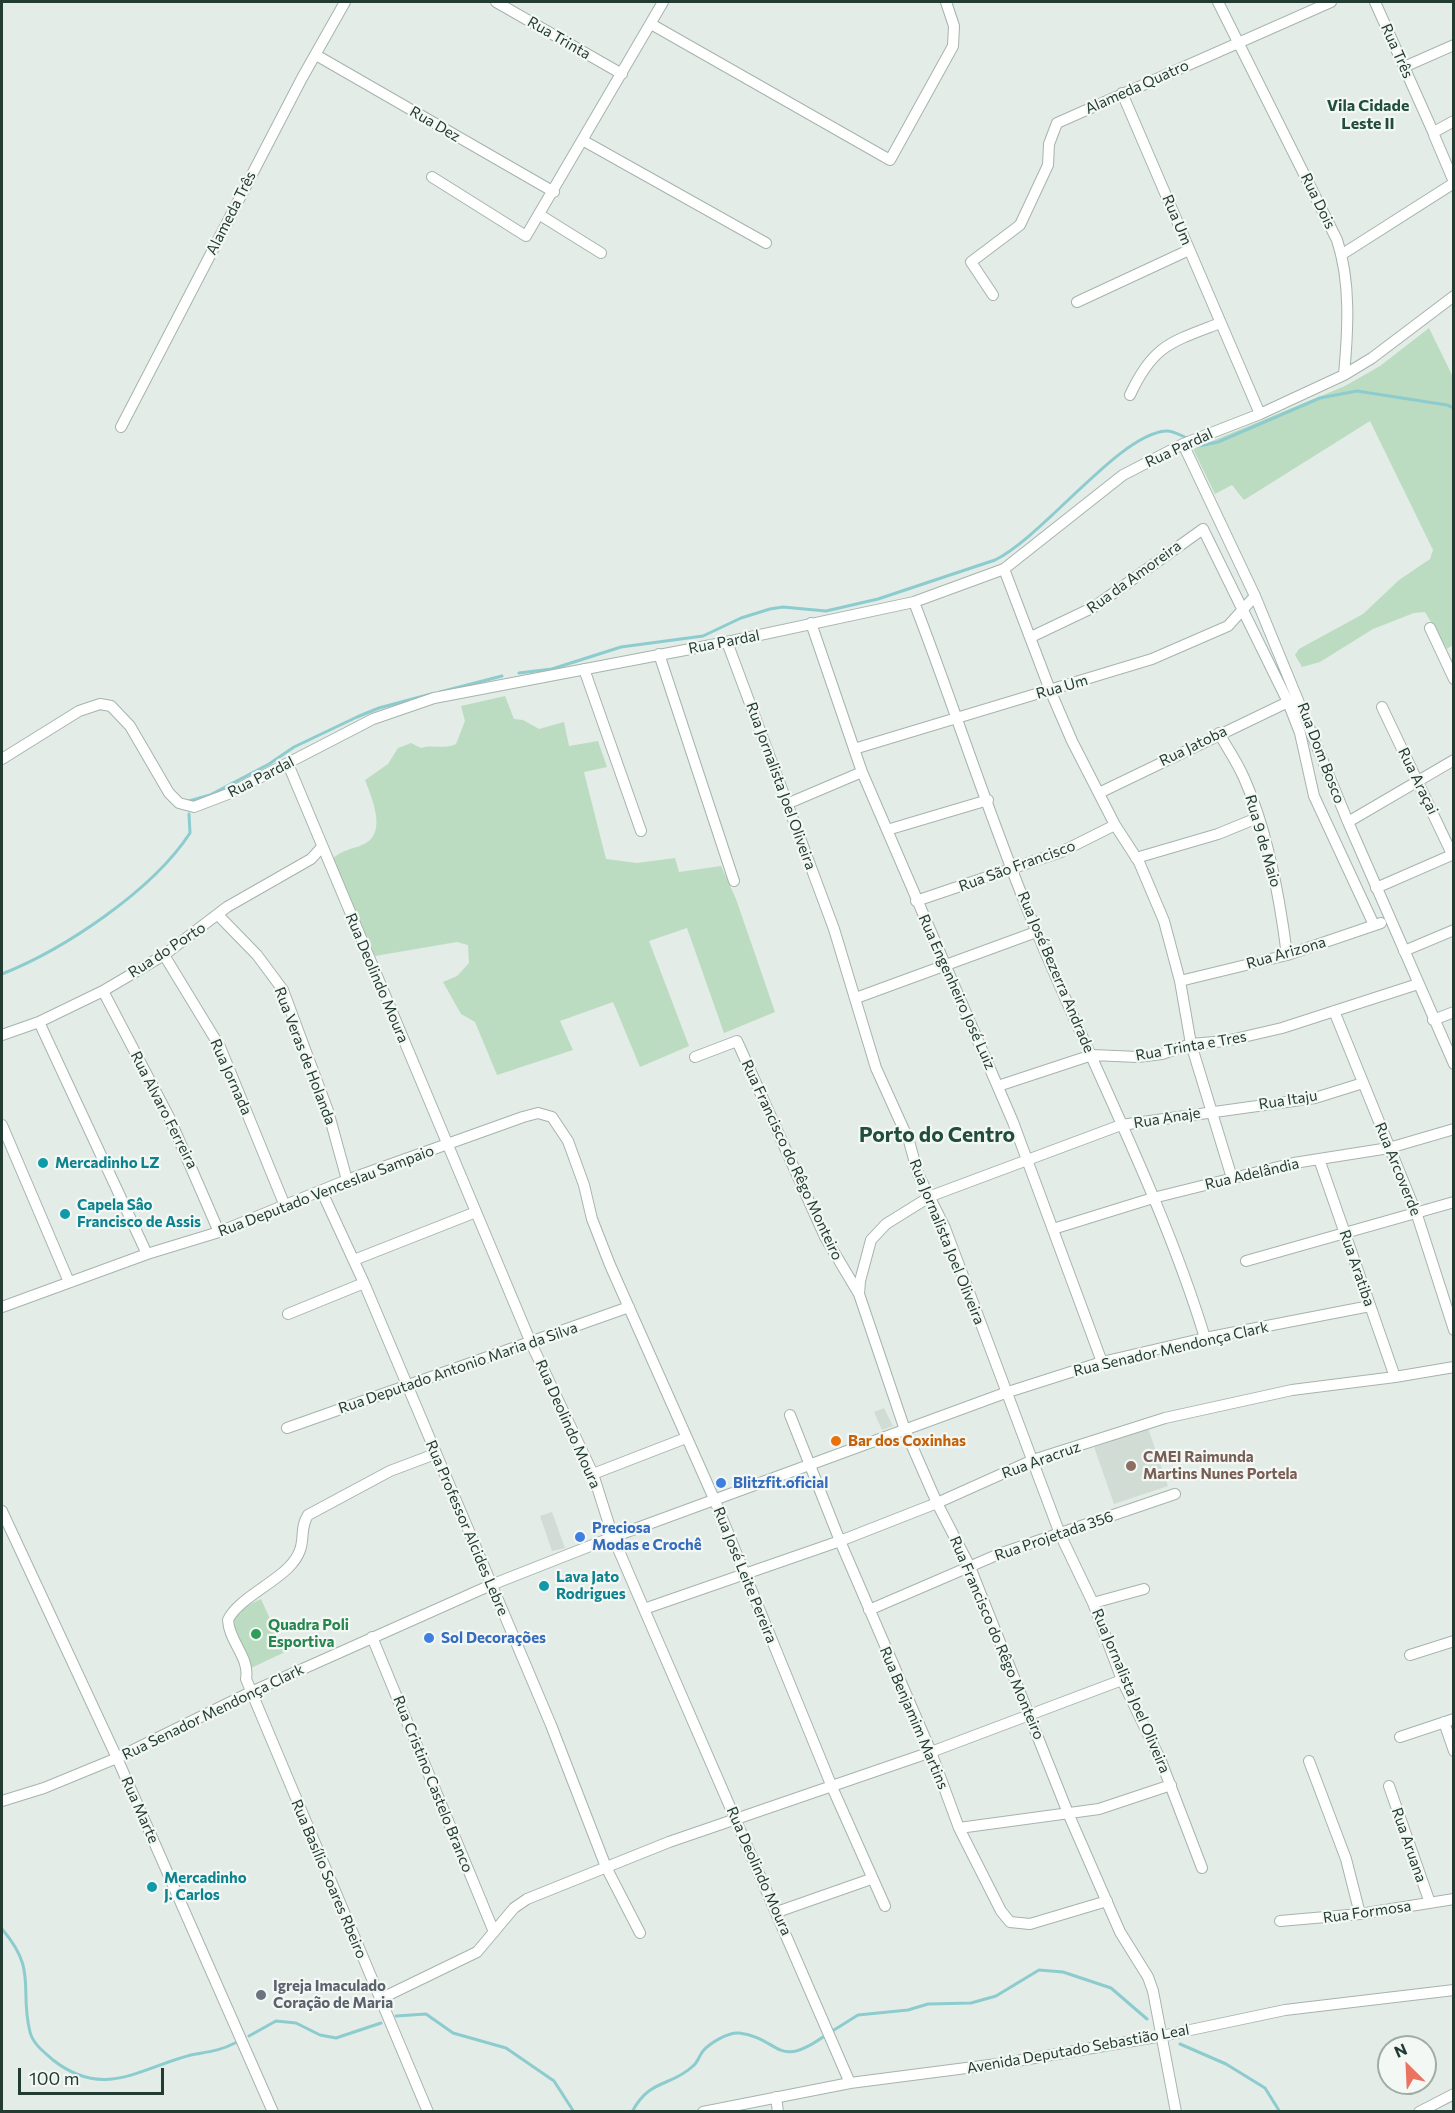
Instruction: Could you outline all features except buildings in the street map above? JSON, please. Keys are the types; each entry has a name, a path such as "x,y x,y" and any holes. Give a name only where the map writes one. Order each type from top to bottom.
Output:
{"street":[{"name":"Alameda Três","path":"121,427 315,55 345,2"},
{"name":"Rua Trinta","path":"496,2 622,74"},
{"path":"432,177 526,236 584,141 663,2"},
{"path":"651,24 890,160 953,46 954,26 946,2"},
{"name":"Rua Dois","path":"1218,2 1334,232 1341,255 1348,316 1344,375"},
{"name":"Alameda Quatro","path":"993,294 971,262 1020,225 1048,165 1049,144 1057,123 1238,41 1331,2"},
{"name":"Rua Três","path":"1375,2 1454,182"},
{"path":"1404,68 1454,45"},
{"name":"Rua Dez","path":"315,55 554,192"},
{"name":"Rua Um","path":"1122,93 1260,414"},
{"path":"1434,134 1454,121"},
{"path":"584,141 766,243"},
{"path":"1341,255 1454,182"},
{"path":"540,215 601,253"},
{"path":"1077,302 1189,250"},
{"name":"Rua Pardal","path":"2,759 69,717 99,704 111,706 118,710 130,726 169,793 179,803 194,807 208,803 288,764 373,718 434,698 727,642 914,602 1004,569 1123,475 1183,444 1260,414 1344,375 1380,352 1454,296"},
{"path":"1130,395 1143,368 1157,351 1185,336 1221,323"},
{"name":"Rua Dom Bosco","path":"1183,444 1255,596 1376,888 1454,1064"},
{"name":"Rua da Amoreira","path":"1031,637 1094,607 1202,528 1243,608"},
{"path":"1004,569 1050,690 1115,825 1136,858 1164,921 1180,981 1191,1044 1232,1178"},
{"name":"Rua Um","path":"854,749 1120,671 1162,655 1228,626 1255,596"},
{"name":"Rua José Bezerra Andrade","path":"914,602 1036,932 1153,1198 1192,1296 1205,1338"},
{"path":"1243,608 1288,702 1300,733 1314,796 1374,925"},
{"name":"Rua Engenheiro José Luiz","path":"811,623 862,772 998,1086 1102,1362"},
{"path":"1430,628 1454,679"},
{"name":"Rua Jornalista Joel Oliveira","path":"727,642 789,803 856,998 876,1068 909,1141 918,1174 931,1196 1060,1534 1093,1603 1122,1680 1171,1785 1202,1868"},
{"path":"659,654 734,881"},
{"path":"584,669 642,831"},
{"name":"Rua Jatoba","path":"1099,793 1219,733 1288,702"},
{"name":"Rua Araçai","path":"1382,707 1453,854"},
{"name":"Rua 9 de Maio","path":"1219,733 1243,776 1257,818 1282,913 1287,955"},
{"path":"1348,822 1454,760"},
{"name":"Rua Deolindo Moura","path":"288,764 321,848 531,1343 592,1474 614,1537 644,1609 850,2083"},
{"path":"789,803 862,772"},
{"path":"1314,796 1334,787"},
{"path":"887,830 988,800"},
{"path":"1136,858 1218,834 1257,818"},
{"name":"Rua São Francisco","path":"916,901 1061,852 1115,825"},
{"name":"Rua do Porto","path":"2,1035 39,1022 103,991 164,955 219,916 227,907 305,863 321,848"},
{"path":"1376,888 1453,854"},
{"name":"Rua Veras de Holanda","path":"219,916 257,954 283,990 328,1111 347,1180"},
{"name":"Rua Arizona","path":"1180,981 1287,955 1390,920"},
{"path":"1404,951 1454,930"},
{"path":"856,998 1036,932"},
{"name":"Rua Jornada","path":"164,955 227,1063 285,1206"},
{"path":"1334,1011 1418,984"},
{"name":"Rua Alvaro Ferreira","path":"103,991 174,1127 219,1232"},
{"name":"Rua Trinta e Tres","path":"998,1086 1092,1055 1138,1058 1161,1054 1191,1044 1226,1041 1282,1028 1334,1011"},
{"name":"Rua Arcoverde","path":"1334,1011 1417,1215 1454,1330"},
{"path":"1433,1020 1454,1012"},
{"path":"39,1022 147,1254"},
{"name":"Rua Francisco do Rêgo Monteiro","path":"695,1057 736,1040 825,1237 859,1294 905,1430 937,1503 970,1567 1031,1714 1068,1813 1120,1932 1148,1977 1176,2112"},
{"name":"Rua Itaju","path":"1212,1111 1315,1098 1363,1083"},
{"name":"Rua Anaje","path":"1122,1125 1212,1111"},
{"name":"Rua Deputado Venceslau Sampaio","path":"2,1307 147,1254 219,1232 347,1180 523,1117 548,1114"},
{"name":"Rua José Leite Pereira","path":"548,1114 558,1123 568,1141 584,1185 592,1220 715,1501 832,1787 871,1879 885,1906"},
{"path":"2,1125 69,1281"},
{"path":"859,1294 860,1281 871,1240 886,1224 931,1196 1122,1125"},
{"name":"Rua Adelândia","path":"1053,1229 1153,1198 1232,1178 1319,1159 1389,1148 1454,1129"},
{"name":"Rua Aratiba","path":"1319,1159 1395,1377"},
{"name":"Rua Professor Alcides Lebre","path":"322,1192 364,1283 551,1725 606,1867 640,1933"},
{"path":"1246,1261 1417,1215 1454,1202"},
{"path":"354,1260 476,1212"},
{"path":"288,1314 364,1283"},
{"name":"Rua Senador Mendonça Clark","path":"2,1801 44,1788 117,1758 251,1692 491,1586 614,1537 1005,1393 1102,1362 1205,1338 1370,1306"},
{"name":"Rua Deputado Antonio Maria da Silva","path":"287,1428 629,1307"},
{"name":"Rua Aracruz","path":"644,1609 840,1541 937,1503 1033,1460 1165,1418 1239,1399 1292,1389 1395,1377 1454,1367"},
{"name":"Rua Benjamim Martins","path":"790,1415 959,1827 988,1888 1010,1922 1030,1924 1107,1901"},
{"path":"592,1474 686,1438"},
{"name":"Rua Basílio Soares Rbeiro","path":"428,2112 251,1692 246,1679 246,1667 228,1625 230,1616 290,1567 304,1544 304,1525 308,1515 381,1475 435,1454"},
{"name":"Rua Projetada 356","path":"869,1610 999,1554 1175,1494"},
{"name":"Rua Marte","path":"2,1511 117,1758 273,2112"},
{"path":"1093,1603 1144,1589"},
{"name":"Rua Cristino Castelo Branco","path":"372,1637 494,1932"},
{"path":"1410,1655 1454,1641"},
{"path":"380,1999 477,1952 514,1908 527,1899 606,1867 930,1752 1122,1680"},
{"path":"1400,1737 1449,1720 1454,1750"},
{"path":"1308,1761 1346,1859 1360,1914"},
{"path":"959,1827 1100,1809 1171,1785"},
{"name":"Rua Aruana","path":"1389,1786 1430,1903"},
{"path":"777,1912 871,1879"},
{"name":"Rua Formosa","path":"1280,1921 1360,1914 1454,1899"},
{"name":"Avenida Deputado Sebastião Leal","path":"703,2112 850,2083 1005,2063 1162,2036 1285,2010 1454,1990"},
{"path":"1419,2112 1454,2094"},
{"path":"776,2097 778,2112"}],"shaded area":[{"path":"884,1408 893,1426 882,1430 874,1412"},
{"name":"CMEI Raimunda Martins Nunes Portela","path":"1148,1428 1168,1486 1114,1504 1094,1447"},
{"path":"552,1512 565,1548 552,1551 540,1516"}],"green space":[{"path":"1429,328 1453,377 1453,645 1447,649 1425,612 1414,613 1373,629 1320,662 1302,667 1295,655 1299,649 1363,614 1399,580 1430,559 1433,550 1370,421 1244,500 1232,485 1215,494 1193,449 1345,386 1380,366"},
{"path":"505,696 514,719 523,720 539,729 564,722 569,746 598,741 607,767 584,772 606,859 637,863 675,858 679,872 721,866 736,899 775,1012 724,1033 687,928 649,941 689,1046 640,1067 613,1002 560,1021 573,1050 497,1075 475,1022 461,1014 443,982 457,976 469,963 468,945 457,942 375,956 332,859 366,843 376,830 376,813 365,780 388,764 398,748 411,743 421,748 447,747 456,744 465,721 461,706"},
{"name":"Quadra Poli Esportiva","path":"261,1599 285,1652 251,1668 227,1615"}],"waterway":[{"path":"1195,443 1199,446 1218,442 1320,398 1357,391 1454,408"},
{"path":"519,673 552,669 621,647 703,636 741,618 770,609 783,607 826,611 878,599 995,560 1036,530 1126,449 1147,436 1166,431 1187,438"},
{"path":"440,692 502,676"},
{"path":"189,801 210,795 269,764 294,747 357,717 379,708 431,694"},
{"path":"2,974 53,949 106,916 131,896 154,876 190,833 189,814"},
{"path":"2,1929 20,1956 24,1968 27,2016 31,2036 46,2054 71,2072 89,2078 122,2077 191,2055 219,2050 235,2043"},
{"path":"834,2030 858,2015 908,2010 928,2004 971,2003 996,1996 1039,1970 1063,1972 1111,1988 1147,2019"},
{"path":"396,2016 426,2014 453,2033 506,2048 554,2081 574,2112"},
{"path":"249,2036 276,2021 296,2023 320,2035 336,2038 381,2023"},
{"path":"632,2112 646,2093 685,2073 695,2064 706,2048 725,2036 735,2033 752,2036 787,2052 808,2047 823,2037"},
{"path":"1180,2044 1226,2064 1265,2088 1280,2112"},
{"path":"589,2112 603,2112"}],"place":[{"name":"Mercadinho LZ","path":"43,1163"},
{"name":"Capela Sâo Francisco de Assis","path":"65,1214"},
{"name":"Bar dos Coxinhas","path":"836,1441"},
{"name":"CMEI Raimunda Martins Nunes Portela","path":"1131,1466"},
{"name":"Blitzfit.oficial","path":"721,1483"},
{"name":"Preciosa Modas e Crochê","path":"580,1537"},
{"name":"Lava Jato Rodrigues","path":"544,1586"},
{"name":"Quadra Poli Esportiva","path":"256,1634"},
{"name":"Sol Decorações","path":"429,1638"},
{"name":"Mercadinho J. Carlos","path":"152,1887"},
{"name":"Igreja Imaculado Coração de Maria","path":"261,1995"}],"district":[{"name":"Vila Cidade Leste II","path":"1368,115"},
{"name":"Porto do Centro","path":"937,1135"}]}
